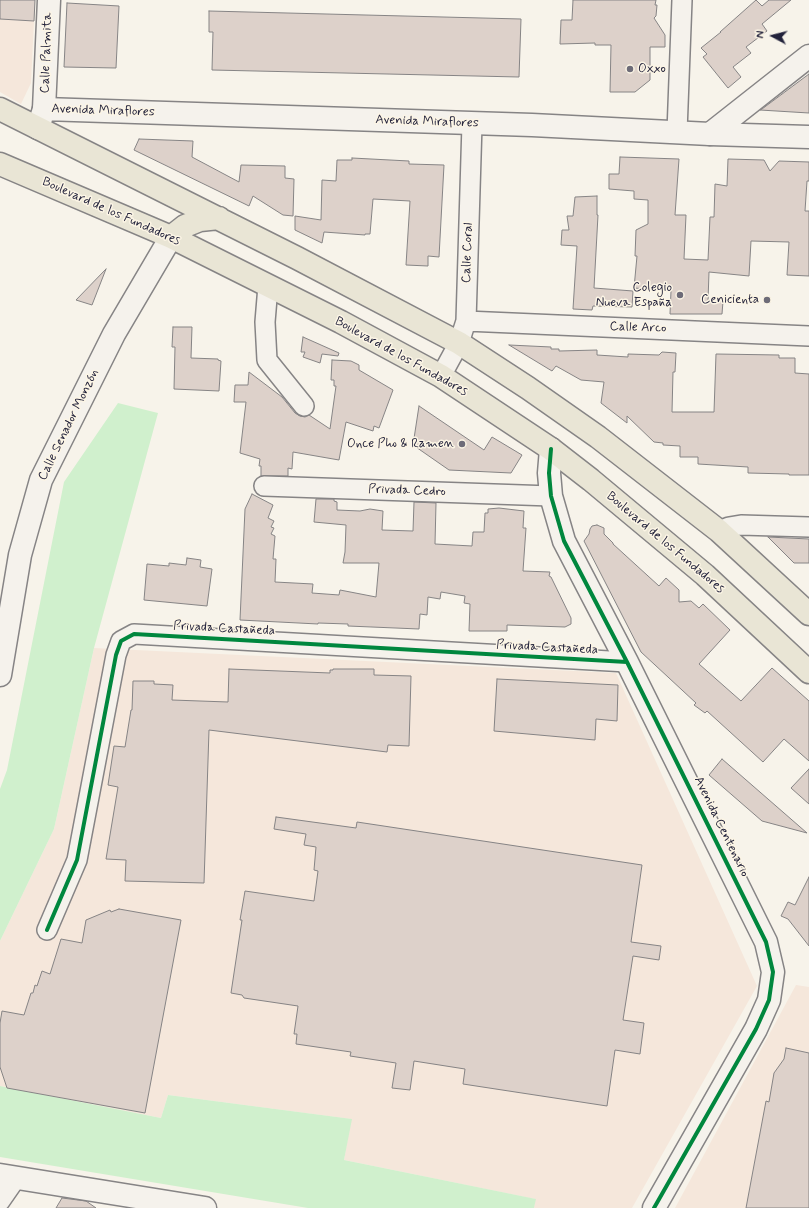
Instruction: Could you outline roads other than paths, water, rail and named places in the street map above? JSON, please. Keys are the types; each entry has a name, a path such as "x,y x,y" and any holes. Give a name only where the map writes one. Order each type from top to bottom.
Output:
{"main road":[{"path":"0,109 41,118 219,218 458,343 528,388 598,437 719,531 809,614"},
{"name":"Boulevard de los Fundadores","path":"0,164 171,237 341,322 441,376 550,449 591,480 705,574 809,672"},
{"path":"171,237 185,226 200,220 219,218"}],"street":[{"name":"Calle Palmita","path":"41,118 49,0"},
{"path":"677,132 682,0"},
{"path":"710,134 809,56"},
{"name":"Avenida Miraflores","path":"41,118 472,124 809,137"},
{"name":"Calle Coral","path":"441,376 458,343 466,321 472,124"},
{"name":"Calle Senador Monzón","path":"0,675 20,555 41,480 114,334 171,237"},
{"path":"268,286 265,322 267,360 304,406"},
{"name":"Calle Arco","path":"466,321 809,336"},
{"name":"Avenida Centenario","path":"550,449 549,473 551,496 564,541 627,662 766,942 773,972 769,1000 756,1028 654,1208"},
{"name":"Privada Cedro","path":"264,486 551,496"},
{"path":"719,531 729,526 741,525 809,527"},
{"name":"Privada Castañeda","path":"47,930 77,860 116,655 121,641 134,634 627,662"},
{"path":"0,1201 8,1177 205,1208"}],"place":[{"name":"Oxxo","path":"630,69"},
{"name":"Colegio Nueva España","path":"680,295"},
{"name":"Cenicienta","path":"767,300"},
{"name":"Once Pho & Ramen","path":"462,444"}]}
